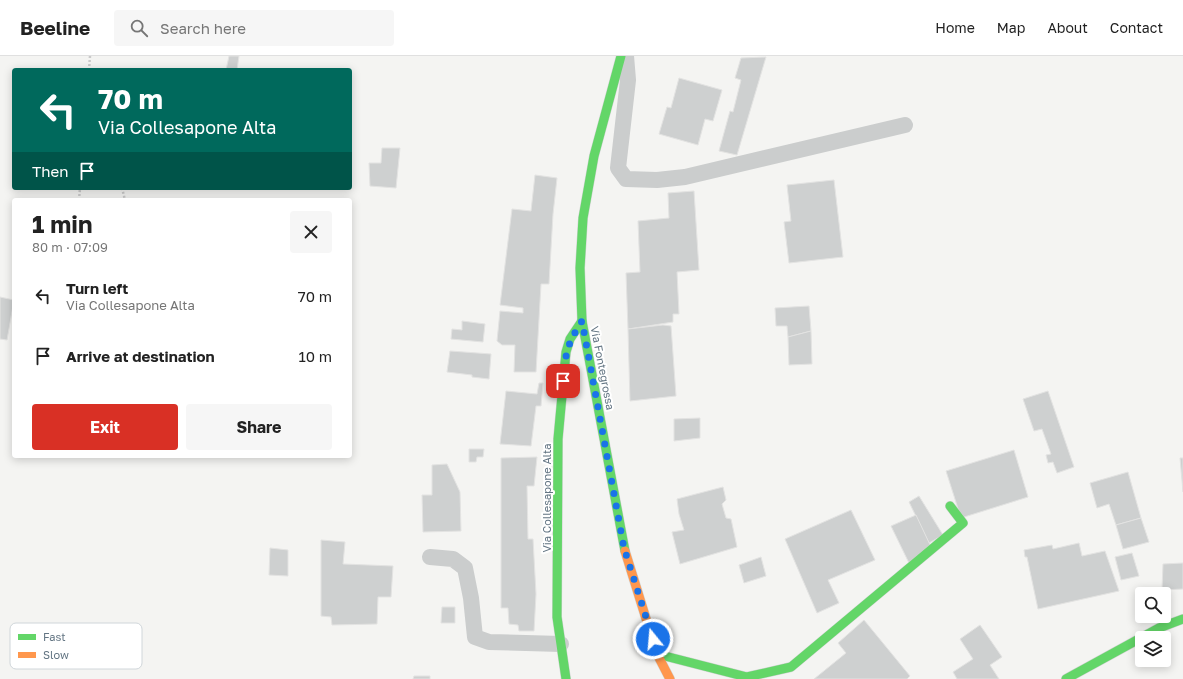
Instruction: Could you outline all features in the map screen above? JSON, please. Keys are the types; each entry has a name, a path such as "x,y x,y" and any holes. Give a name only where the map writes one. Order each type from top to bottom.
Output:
{"street":[{"name":"Via Fontegrossa","path":"621,56 594,156 583,218 580,268 582,321 624,548 658,654 670,679"},
{"name":"Via Collesapone Alta","path":"566,679 557,617 558,439 566,352 570,339 582,321"},
{"path":"658,654 747,676 792,667 963,523 950,506"},
{"path":"1066,679 1159,628 1183,619"}],"lane":[{"path":"626,56 628,80 618,168 626,179 657,180 685,177 905,125"},
{"path":"430,557 453,559 465,568 471,598 475,637 489,642 561,644"}],"path":[{"path":"89,68 90,56"}],"building":[{"path":"229,56 239,56 237,68 226,68"},
{"path":"766,57 737,155 719,151 730,111 733,112 741,80 735,78 741,58"},
{"path":"679,78 722,90 713,121 705,119 698,145 659,134 667,107 671,108"},
{"path":"382,148 400,148 396,188 370,186 369,163 381,163"},
{"path":"535,175 557,178 553,214 549,284 541,284 536,372 514,372 515,345 502,345 497,341 500,311 523,313 523,308 500,305 512,209 531,211"},
{"path":"834,180 843,257 789,263 784,222 791,221 787,185"},
{"path":"694,191 699,270 677,272 679,314 673,314 673,322 628,329 626,273 640,272 638,221 669,218 668,193"},
{"path":"0,297 12,300 12,311 7,340 0,339"},
{"path":"809,306 811,331 788,337 787,326 776,326 775,308"},
{"path":"462,321 485,324 483,342 451,339 452,329 462,330"},
{"path":"663,325 671,326 676,396 630,401 628,329"},
{"path":"811,331 812,364 789,365 788,337"},
{"path":"450,351 491,354 489,379 447,372"},
{"path":"539,383 543,383 541,406 536,406 531,446 500,444 506,391 537,394"},
{"path":"1048,391 1074,467 1057,473 1053,462 1048,463 1046,455 1051,454 1042,429 1034,431 1023,399"},
{"path":"700,418 700,438 674,441 674,419"},
{"path":"469,449 484,449 483,457 477,457 476,462 469,462"},
{"path":"1014,450 1028,497 961,518 946,471"},
{"path":"537,457 534,486 527,486 528,539 533,539 536,594 534,631 519,631 518,625 509,624 508,608 501,608 501,458"},
{"path":"1180,458 1183,458 1183,492"},
{"path":"447,464 460,492 461,531 423,532 422,495 432,495 432,465"},
{"path":"1128,472 1141,518 1116,525 1109,504 1097,508 1090,483"},
{"path":"723,487 726,500 722,504 726,518 731,519 737,547 680,564 672,532 684,530 679,514 677,499"},
{"path":"919,496 943,535 929,543 909,502"},
{"path":"851,510 875,560 828,580 839,603 817,613 785,539"},
{"path":"916,515 932,549 909,563 891,526"},
{"path":"1141,518 1149,542 1123,549 1116,525"},
{"path":"321,540 345,542 343,564 393,566 391,597 378,597 377,624 332,625 331,617 321,616"},
{"path":"1079,543 1082,556 1105,551 1119,591 1038,609 1027,557 1025,557 1024,550 1052,545 1053,549"},
{"path":"270,548 288,550 288,576 269,575"},
{"path":"1132,553 1139,576 1121,580 1115,557"},
{"path":"761,557 766,576 744,583 739,565"},
{"path":"1183,563 1183,589 1171,590 1171,587 1162,587 1163,564"},
{"path":"442,607 455,607 455,623 441,623"},
{"path":"864,620 910,676 907,679 814,679 846,653 838,643"},
{"path":"980,625 1002,657 990,665 999,679 957,679 953,672 973,659 960,639"},
{"path":"414,676 430,676 430,679 413,679"}],"traffic: fast":[{"path":"621,56 594,156 583,218 580,268 582,321 625,551"},
{"path":"566,679 557,617 558,439 566,352 570,339 582,321"},
{"path":"657,654 747,677 791,667 963,523 950,506"},
{"path":"1066,679 1159,628 1183,619"}],"traffic: slow":[{"path":"625,551 657,654 670,679"}],"route":[{"path":"563,381 566,352 570,339 582,321 624,548 653,639"}]}
